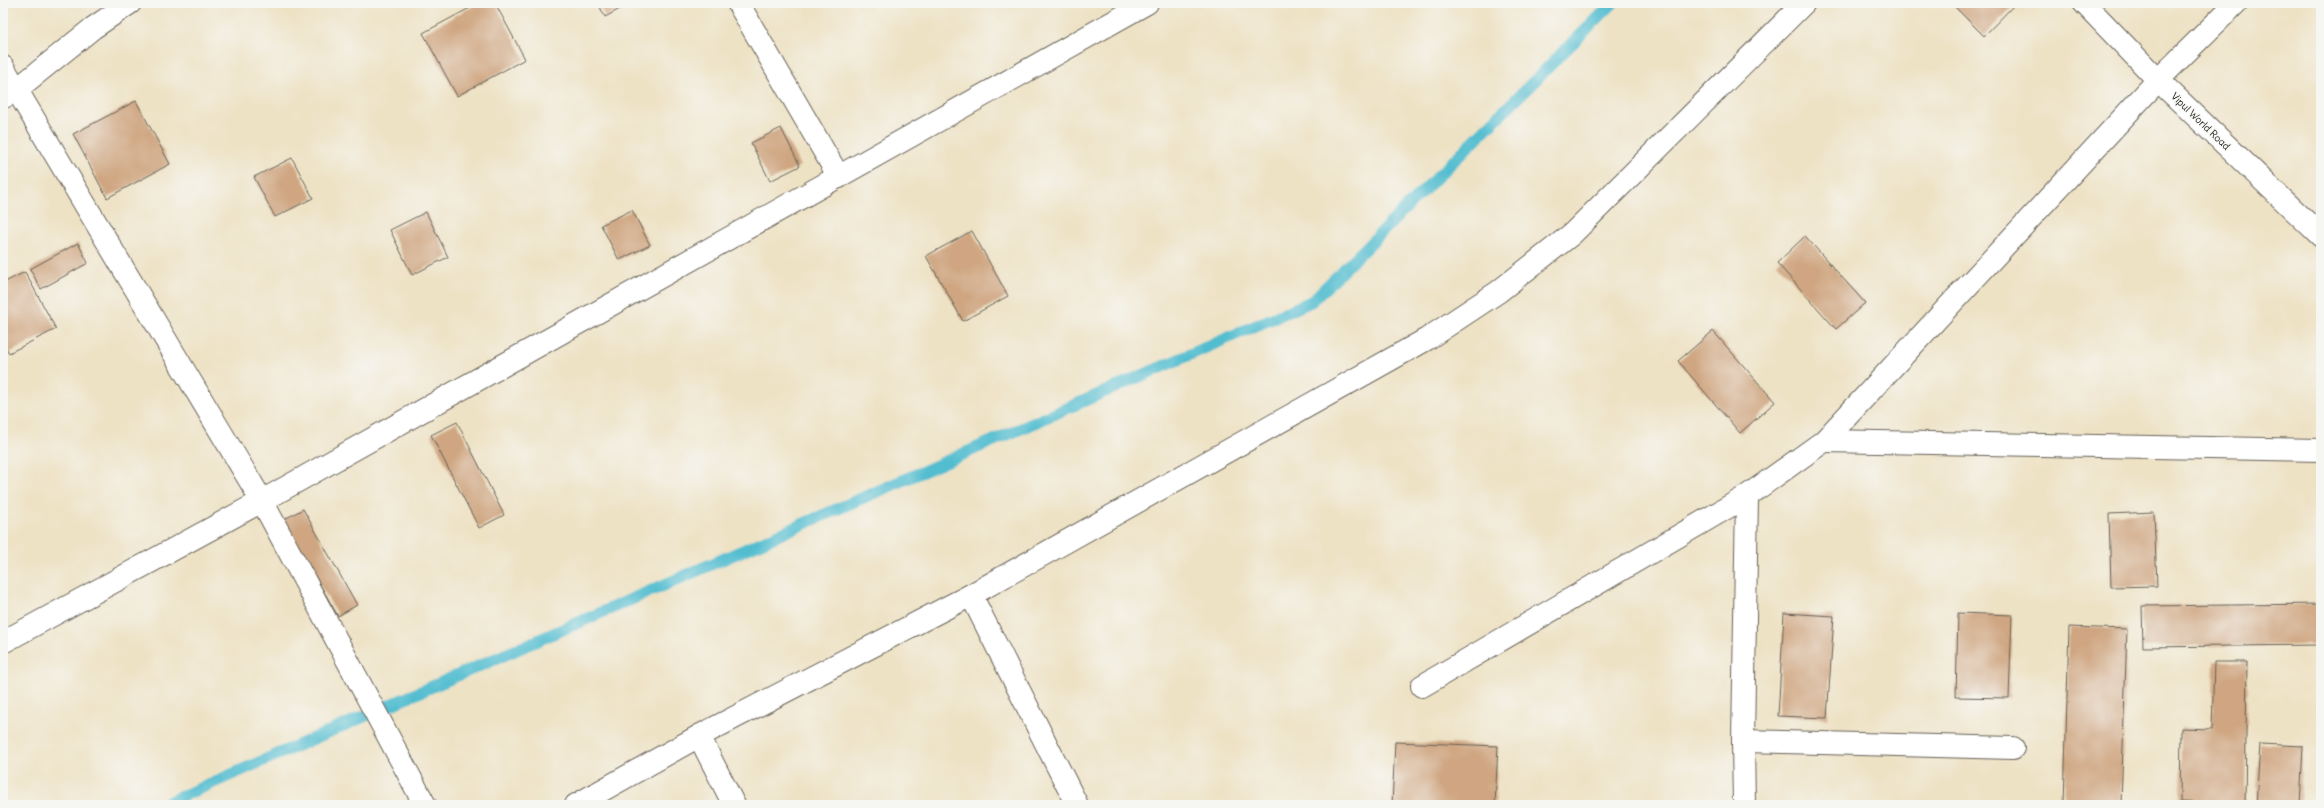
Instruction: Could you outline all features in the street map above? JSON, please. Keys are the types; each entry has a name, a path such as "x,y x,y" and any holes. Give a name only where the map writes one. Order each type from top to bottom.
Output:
{"street":[{"path":"9,94 93,28 130,3"},
{"path":"738,3 839,177"},
{"path":"3,642 262,501 1148,3"},
{"path":"576,805 699,736 971,595 1427,339 1498,292 1572,234 1804,3"},
{"name":"Vipul World Road","path":"2084,3 2158,80 2321,236"},
{"path":"1422,686 1747,496 1824,441 2158,80 2236,3"},
{"path":"3,67 9,94 262,501 386,729 425,805"},
{"path":"1824,441 2321,450"},
{"path":"1744,805 1743,741 1747,496"},
{"path":"971,595 1077,805"},
{"path":"699,736 734,805"},
{"path":"1743,741 2013,748"}],"building":[{"path":"479,3 495,3 525,59 457,96 423,33"},
{"path":"598,3 631,3 605,17"},
{"path":"1951,3 2016,3 1984,36"},
{"path":"136,101 170,164 107,198 73,134"},
{"path":"781,128 800,166 770,181 751,143"},
{"path":"292,158 313,198 275,217 254,177"},
{"path":"632,210 650,245 619,260 601,225"},
{"path":"426,212 448,257 412,275 390,230"},
{"path":"972,231 1008,296 963,321 926,256"},
{"path":"1805,236 1865,303 1836,329 1777,263"},
{"path":"78,243 88,263 41,289 30,269"},
{"path":"25,272 56,329 9,353 3,342 3,283"},
{"path":"1713,331 1775,402 1740,433 1678,361"},
{"path":"457,422 504,515 479,528 431,435"},
{"path":"303,509 357,605 338,616 283,520"},
{"path":"2154,512 2157,586 2111,587 2109,514"},
{"path":"2321,604 2321,645 2143,647 2142,606"},
{"path":"1784,613 1834,616 1827,718 1778,716"},
{"path":"1958,613 2012,615 2009,698 1956,697"},
{"path":"2069,627 2127,629 2121,805 2064,805"},
{"path":"2214,662 2247,662 2245,805 2180,802 2181,728 2212,729"},
{"path":"1395,742 1498,746 1495,805 1392,805"},
{"path":"2260,744 2303,746 2300,805 2256,805"}],"waterway":[{"path":"162,805 1312,301 1613,3"}]}
